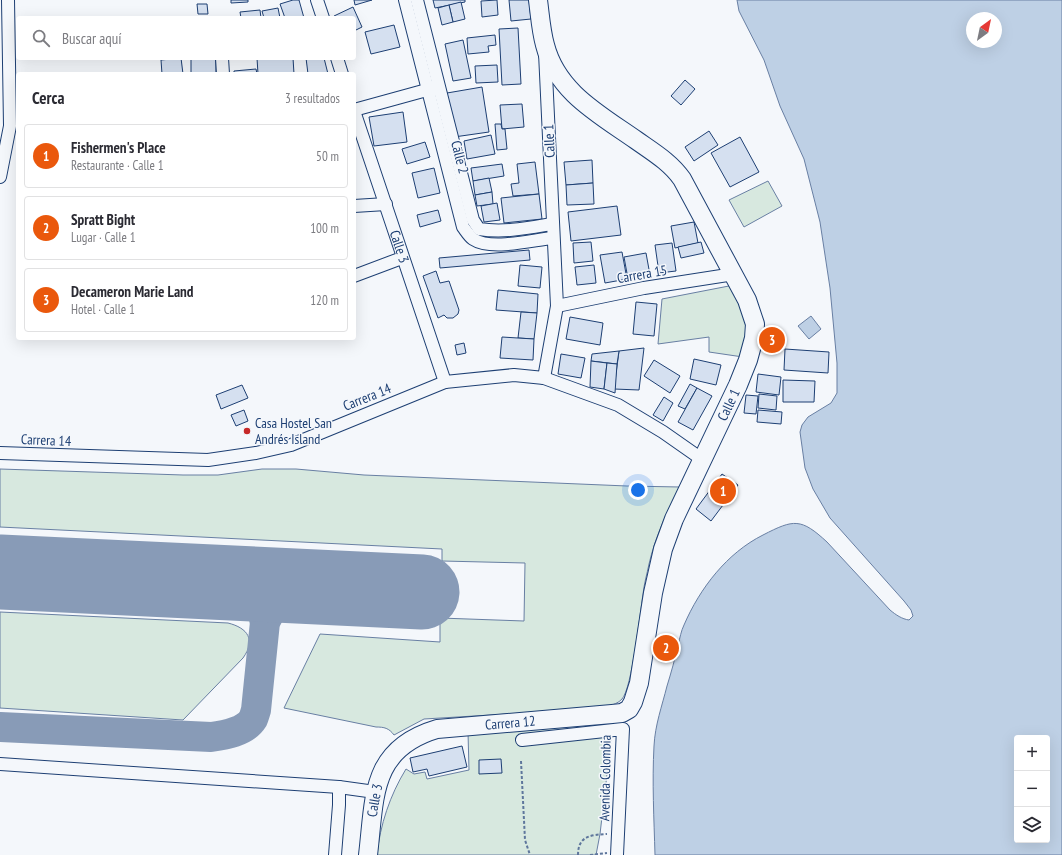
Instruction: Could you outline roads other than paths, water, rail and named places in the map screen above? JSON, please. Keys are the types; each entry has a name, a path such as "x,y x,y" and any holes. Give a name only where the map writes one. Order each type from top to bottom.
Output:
{"highway":[{"name":"Calle 1","path":"538,0 545,46 553,67 565,85 582,102 668,162 675,169 682,179 734,274 747,300 755,324 754,338 742,376 674,519 663,549 653,593 639,683 633,702 629,709"},
{"name":"Carrera 12","path":"396,751 409,740 422,733 437,729 622,713 629,709"},
{"name":"Calle 3","path":"368,855 375,792 384,768 396,751"}],"street":[{"path":"0,177 14,126 13,51 8,0"},
{"path":"317,0 322,16"},
{"name":"Calle 2","path":"405,0 433,88 476,234"},
{"name":"Calle 2","path":"417,0 433,88"},
{"name":"Calle 1","path":"544,378 557,306 544,68 545,46"},
{"path":"222,60 223,72"},
{"path":"338,60 341,72"},
{"path":"356,109 433,88"},
{"name":"Calle 3","path":"356,116 386,204 402,258 445,382"},
{"path":"356,206 386,204"},
{"path":"552,224 476,234 484,244 499,245 553,238"},
{"path":"356,275 402,258"},
{"name":"Carrera 15","path":"557,306 644,288 734,274"},
{"name":"Carrera 14","path":"0,453 208,460 256,453 291,445 445,382 514,375 544,378 618,405 664,432 703,460"},
{"name":"Avenida Colombia","path":"522,740 623,729 618,853"},
{"path":"0,764 339,787 375,792"},
{"path":"335,855 339,787"}],"water":[{"path":"737,0 1062,0 1062,855 655,855 653,760 659,716 683,627 698,598 726,562 738,551 763,535 790,524 803,525 818,534 827,542 890,610 909,620 913,616 911,610 904,601 830,518 813,489 805,468 800,432 802,425 808,417 831,403 837,393 837,363 830,288 820,222 804,159 780,106 764,60 739,11"},
{"path":"811,316 821,329 809,339 798,326"}],"place":[{"name":"Decameron Marie Land","path":"772,340"},
{"name":"Casa Hostel San Andrés Island","path":"247,431"},
{"name":"Fishermen's Place","path":"723,491"},
{"name":"Spratt Bight","path":"666,648"}]}
